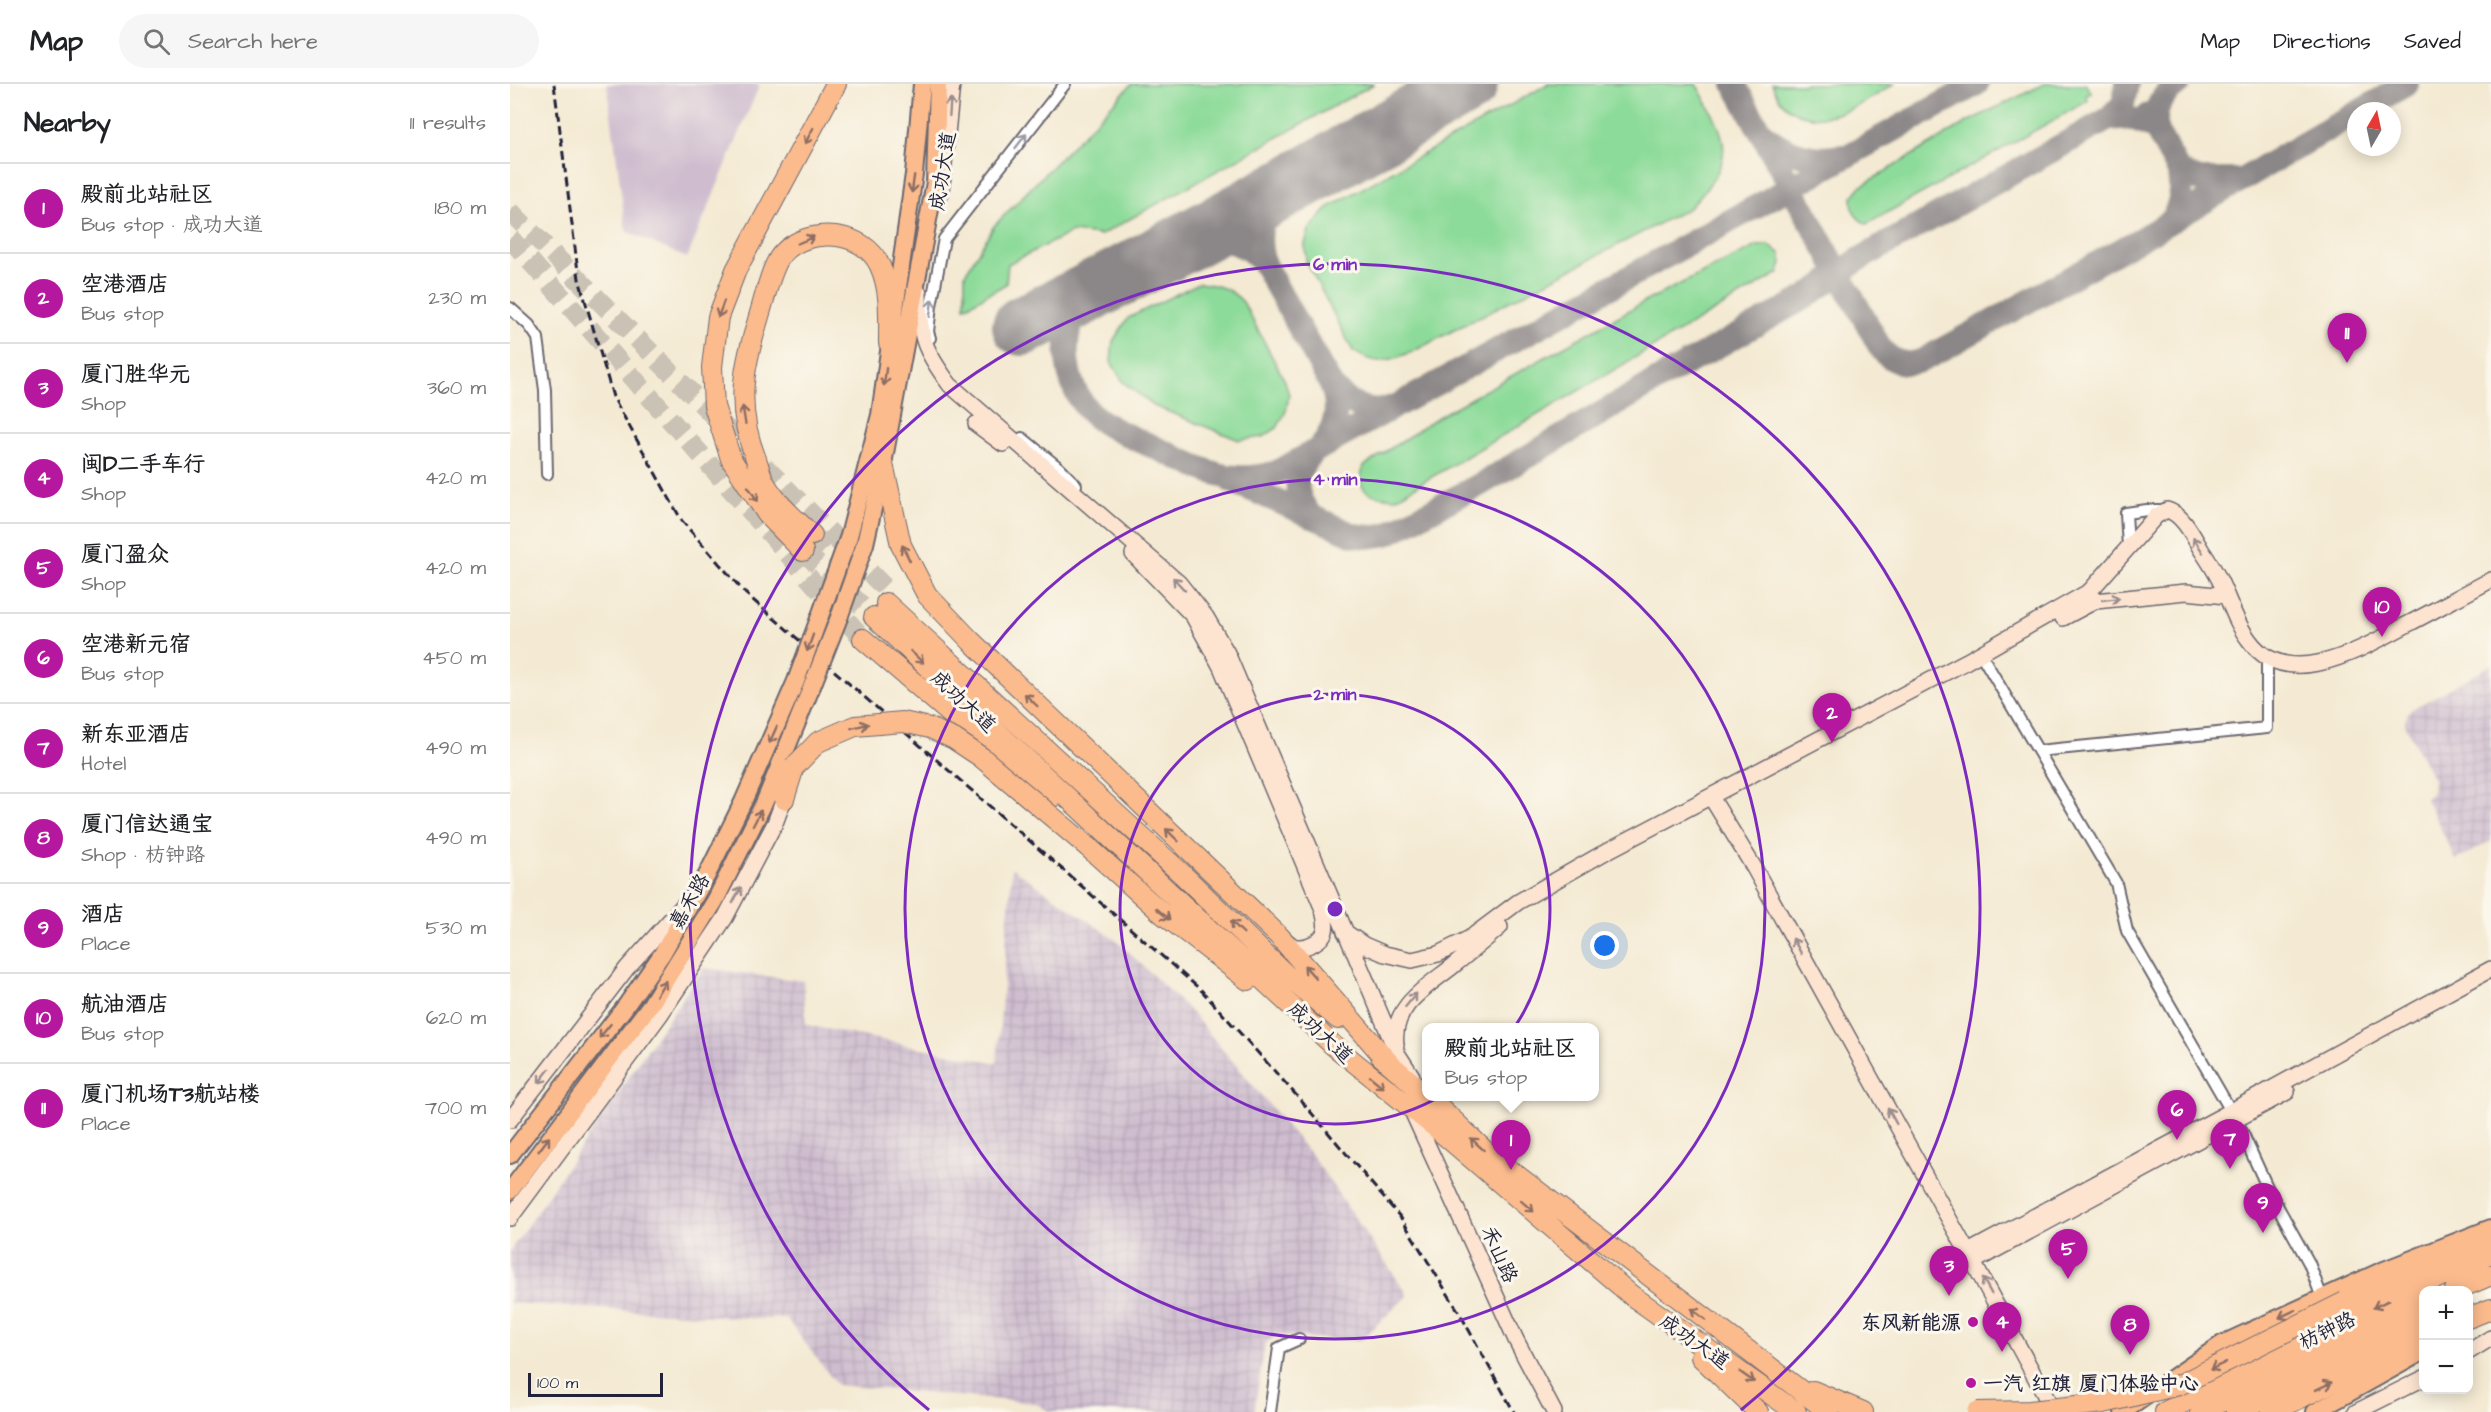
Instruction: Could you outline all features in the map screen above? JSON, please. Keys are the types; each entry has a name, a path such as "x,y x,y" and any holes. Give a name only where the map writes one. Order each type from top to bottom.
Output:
{"highway":[{"path":"836,84 736,270 718,317 712,367 714,406 730,459 767,514 807,543 766,485 751,447 742,410 744,376 769,283 781,254 798,242 818,235 841,237 865,247 880,265 888,292 889,343"},
{"name":"成功大道","path":"883,464 902,545 927,595 971,642 1280,938 1422,1091"},
{"name":"成功大道","path":"1393,1059 1284,973 1182,874 882,603 1334,1046 1436,1128 1631,1295 1796,1412"},
{"path":"863,639 1287,1000"},
{"path":"784,799 788,764 818,742 855,726 872,723 903,722 930,728 954,739 981,757 1163,914 1334,1046"},
{"name":"成功大道","path":"1432,1101 1486,1152 1829,1412"},
{"path":"2236,1412 2355,1326 2491,1239"},
{"name":"枋钟路","path":"2201,1412 2491,1253"},
{"path":"2465,1286 2491,1275"},
{"path":"2473,1297 2491,1288"},
{"path":"1631,1295 1758,1412"},
{"name":"枋钟路","path":"2165,1412 2355,1326 2419,1307"},
{"path":"2473,1317 2491,1312"},
{"path":"1977,1412 2030,1411 2104,1403 2179,1385 2355,1326 2419,1321"},
{"path":"2272,1412 2419,1338"},
{"path":"1788,1380 1863,1412"}],"main road":[{"name":"嘉禾路","path":"510,1155 625,1007 662,954 701,885 743,802 796,681 849,536 880,415 914,174 922,84"},
{"name":"嘉禾路","path":"510,1191 651,1004 720,891 765,801 788,764 812,686 865,544 883,464 935,182 938,84"},
{"name":"成功大道","path":"952,84 942,189 934,220 920,257 919,324 930,359 950,385 1179,583 1206,617 1227,653 1373,997 1393,1059"},
{"path":"976,424 1131,552 1192,616 1221,667 1322,907 1325,920 1324,932 1318,941 1308,946 1296,947 1280,938"},
{"path":"1393,1059 1394,1032 1403,1009 1418,991 1522,909 1967,662 2090,591 2156,516 2168,510 2176,514 2183,522 2218,578 2249,641 2267,658 2285,665 2324,662 2354,653 2491,580"},
{"path":"1345,932 1364,945 1385,954 1413,960 1438,954 1470,938 1518,902 1607,851 1713,801 1985,662 2095,601 2186,592 2226,596"},
{"path":"510,1218 660,1015 721,923 775,823 784,799"},
{"path":"1713,801 1759,877 2054,1412"},
{"path":"510,1120 627,968 701,885"},
{"path":"696,933 721,923"},
{"path":"627,968 662,954"},
{"path":"2234,1116 2491,969"},
{"path":"1970,1257 2491,977"},
{"name":"禾山路","path":"1412,1111 1518,1344 1554,1412"},
{"path":"2123,1412 2222,1344 2379,1272 2491,1228"},
{"path":"2473,1323 2491,1312"},
{"path":"2473,1349 2491,1338"},
{"path":"2315,1412 2419,1354"},
{"path":"2356,1412 2419,1380"}],"street":[{"path":"1065,84 944,239 928,332 938,362 959,386 1059,468 1124,535"},
{"path":"510,308 529,325 538,338 545,390 547,474"},
{"path":"2128,547 2126,513 2168,510"},
{"path":"2038,751 2267,728 2267,658"},
{"path":"1985,662 2116,883 2127,931 2234,1116 2268,1189 2309,1263 2322,1298"},
{"path":"1270,1412 1279,1348 1299,1339"}],"shaded area":[{"path":"607,84 760,84 687,258 626,231"},
{"path":"2491,665 2491,841 2456,860 2426,799 2432,792 2433,779 2404,724 2409,711"},
{"path":"1012,868 1116,940 1191,1012 1313,1157 1408,1295 1360,1341 1277,1335 1265,1344 1254,1412 1051,1412 1034,1403 837,1385 786,1318 763,1319 510,1303 510,1251 703,968 803,981 806,1025 997,1063"}],"green space":[{"path":"1132,84 1374,84 1101,235 1072,232 1008,264 1006,284 965,307 965,274 994,226"},
{"path":"1548,84 1696,84 1716,121 1724,148 1716,175 1689,208 1412,352 1396,358 1376,361 1353,351 1306,261 1305,244 1309,230 1329,207"},
{"path":"1772,84 1894,84 1853,108 1822,117 1807,116 1793,111 1780,100"},
{"path":"2044,84 2085,84 2092,93 2086,95 2088,101 1867,224 1857,216 1853,210 1852,197 1861,186 1967,122"},
{"path":"1768,245 1780,253 1782,263 1779,273 1396,498 1373,495 1363,488 1361,475 1364,466 1441,415 1646,301 1757,246"},
{"path":"1199,283 1223,288 1243,302 1285,381 1289,395 1286,411 1277,428 1263,437 1239,440 1154,406 1123,382 1111,362 1113,341 1128,318"}],"taxiway":[{"path":"1734,84 1880,347 1894,360 1905,363 1923,360 2142,238 2347,118"},
{"path":"1339,159 1290,187 1277,197 1267,210 1262,224 1260,242 1264,264 1249,250 1233,242 1216,240 1198,242 1162,254 1101,287 1086,298 1070,325 1067,357 1074,388 1092,414 1123,433 1214,473 1243,477 1277,472 1977,84"},
{"path":"1231,481 1354,535 1368,537 1387,534 1481,484 1661,378 1806,297 1858,260 2110,118 2123,104 2127,84"},
{"path":"2110,118 2132,119 2156,129 2156,114 2160,102 2179,84"},
{"path":"2376,102 2407,84"},
{"path":"2148,115 2179,171"},
{"path":"1762,133 1799,154 1819,158 1840,156"},
{"path":"2173,220 2181,197 2179,171 2199,180 2235,180"},
{"path":"1264,264 1334,394 1335,418 1329,434 1319,449"},
{"path":"1331,385 1344,397 1359,406 1375,409 1393,407"},
{"path":"1312,517 1298,492 1298,477 1313,453"}],"runway":[{"path":"1022,326 1247,209 1468,84"}],"tunnel":[{"path":"510,211 887,590"},
{"path":"510,238 863,639"},
{"path":"812,535 846,566"},
{"path":"803,551 874,617"}],"railway":[{"path":"554,84 579,279 613,397 682,521 745,593 1202,991 1297,1096 1401,1218 1459,1312 1514,1412"}],"place":[{"name":"厦门机场T3航站楼","path":"2347,363"},
{"name":"航油酒店","path":"2382,637"},
{"name":"空港酒店","path":"1832,743"},
{"name":"空港新元宿","path":"2177,1140"},
{"name":"新东亚酒店","path":"2230,1169"},
{"name":"殿前北站社区","path":"1511,1170"},
{"name":"酒店","path":"2263,1233"},
{"name":"厦门盈众","path":"2068,1279"},
{"name":"厦门胜华元","path":"1949,1296"},
{"name":"东风新能源","path":"1973,1322"},
{"name":"闽D二手车行","path":"2002,1352"},
{"name":"厦门信达通宝","path":"2130,1355"},
{"name":"一汽 红旗 厦门体验中心","path":"1971,1383"}]}
